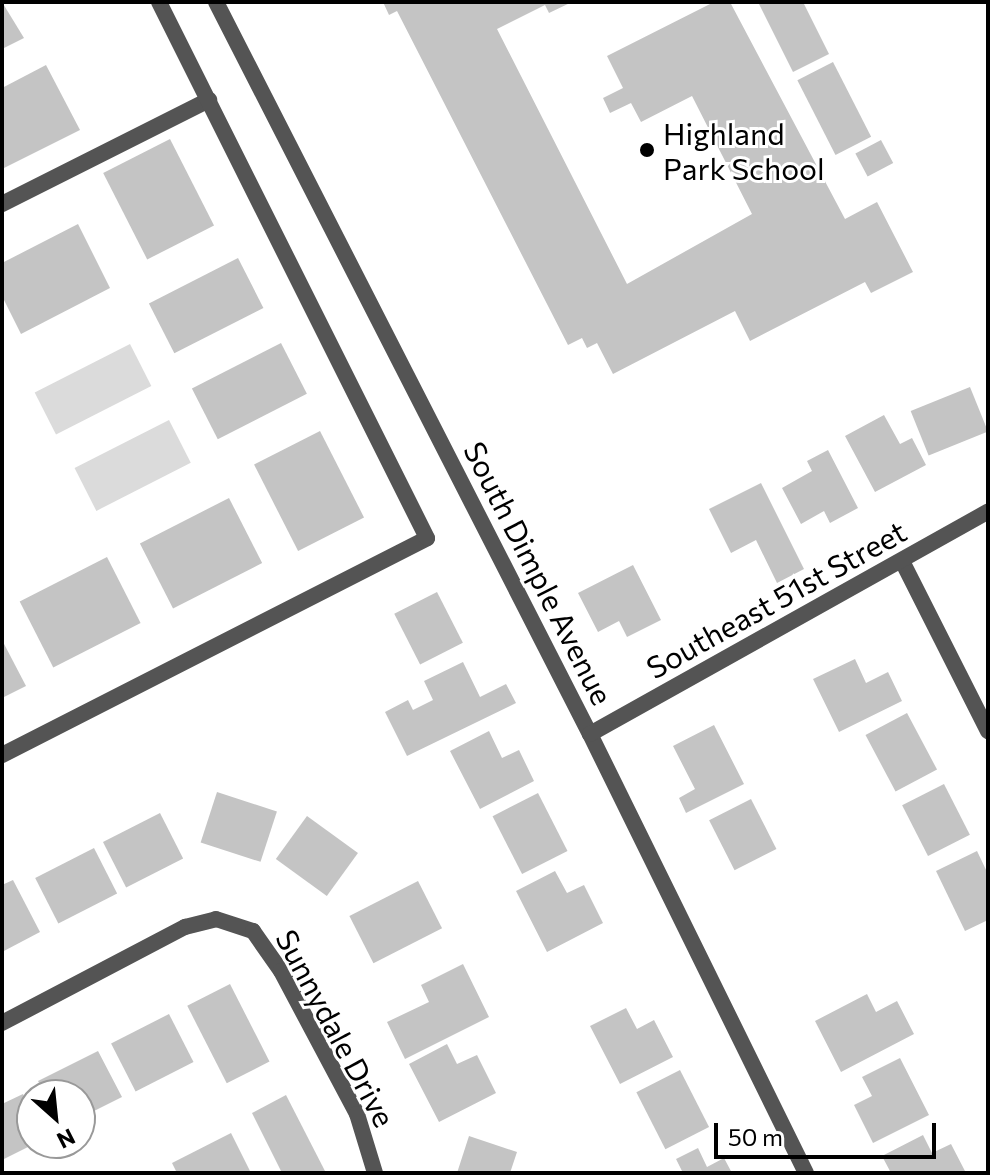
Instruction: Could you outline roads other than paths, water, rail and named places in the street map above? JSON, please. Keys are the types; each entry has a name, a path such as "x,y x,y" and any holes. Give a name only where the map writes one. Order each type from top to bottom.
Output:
{"street":[{"path":"2,755 427,538 159,2"},
{"name":"South Dimple Avenue","path":"216,2 590,734 806,1173"},
{"path":"2,204 209,100"},
{"name":"Southeast 51st Street","path":"590,734 988,512"},
{"path":"902,561 988,731"},
{"name":"Sunnydale Drive","path":"2,1023 185,927 216,919 253,931 281,971 357,1114 375,1173"}],"place":[{"name":"Highland Park School","path":"647,150"}]}
